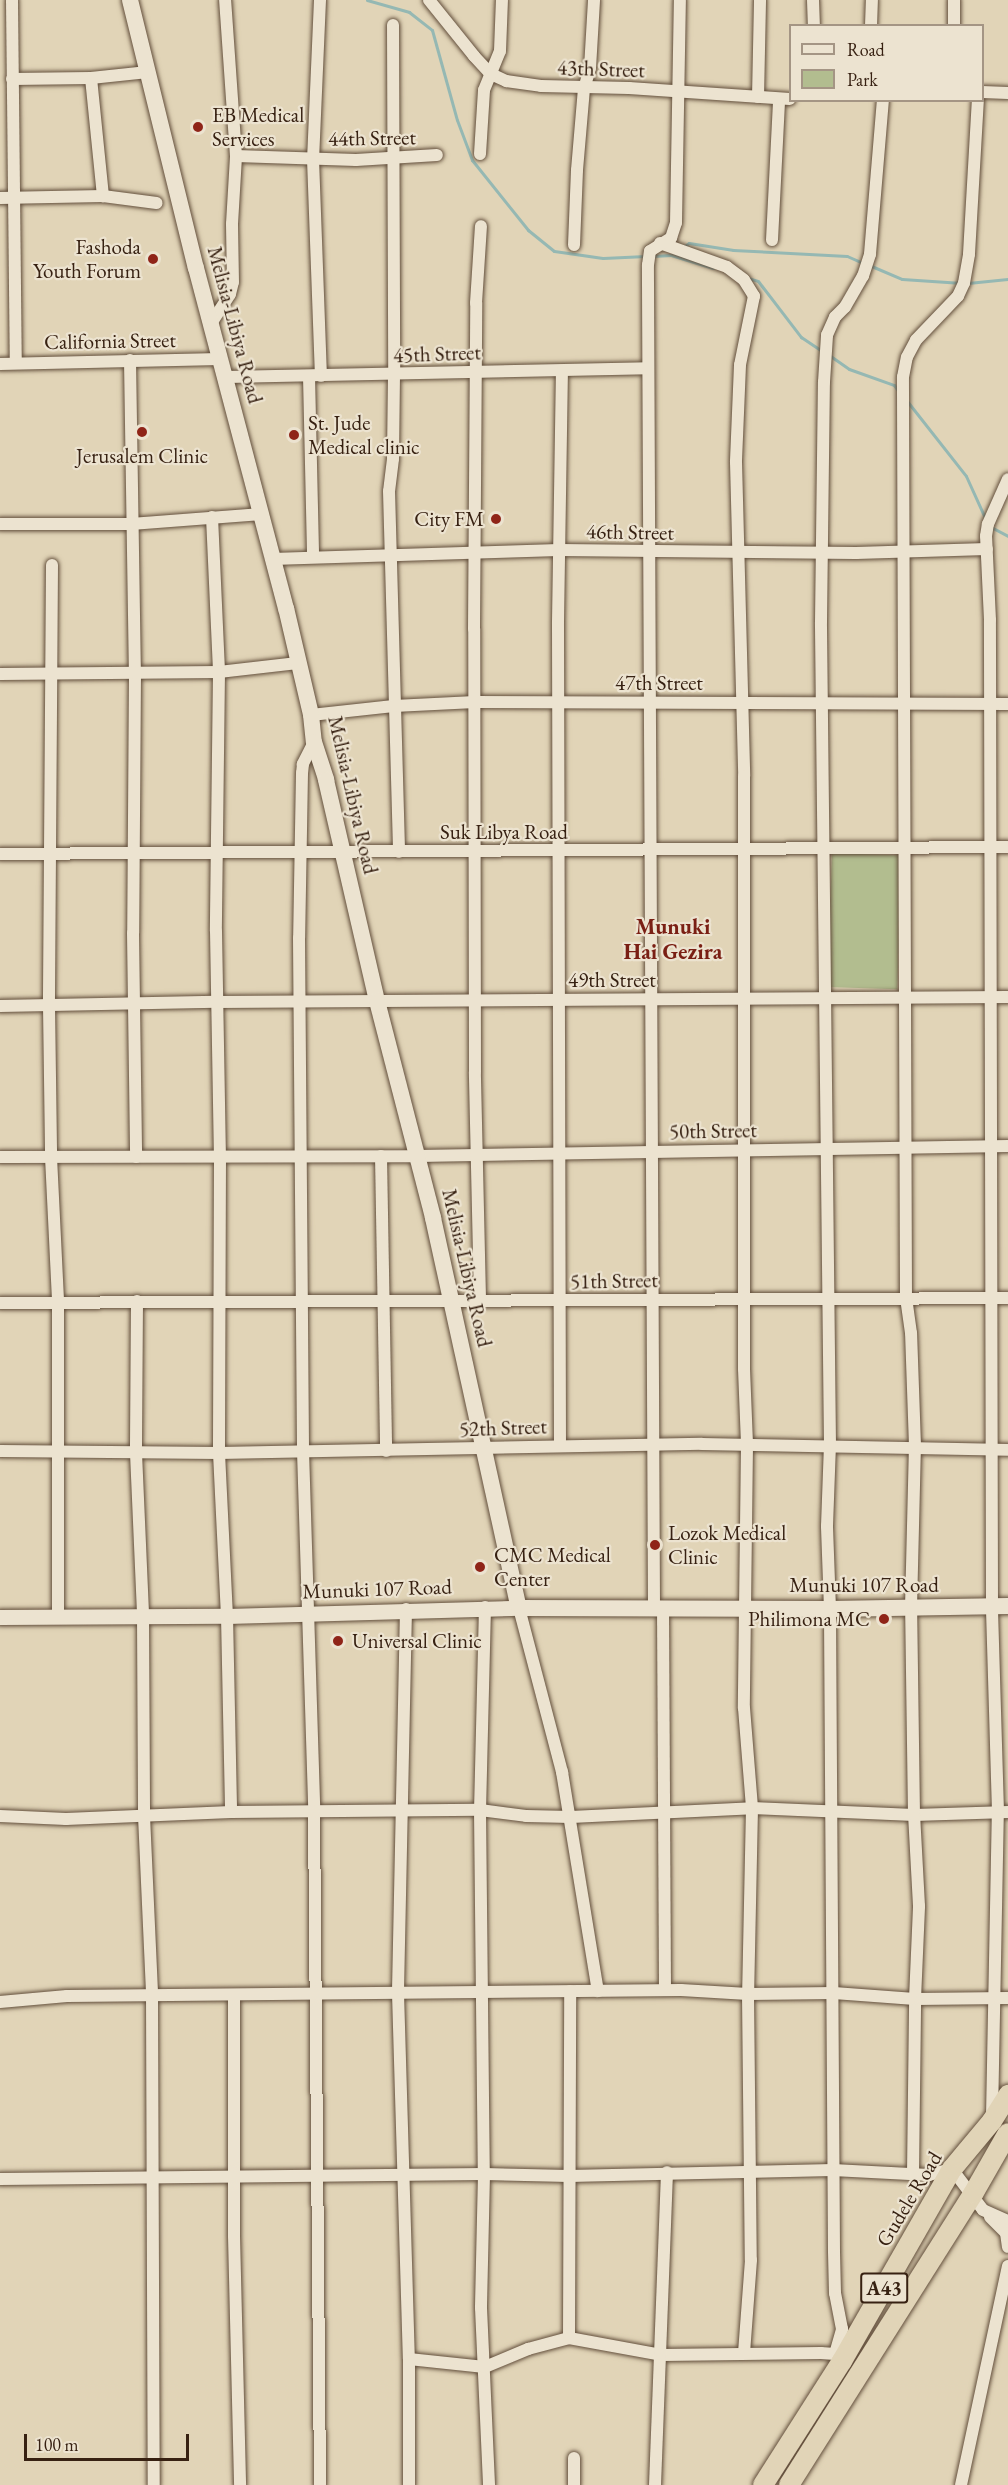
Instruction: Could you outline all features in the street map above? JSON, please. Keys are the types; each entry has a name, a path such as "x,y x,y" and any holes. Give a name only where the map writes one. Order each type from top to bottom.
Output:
{"highway":[{"name":"Gudele Road","path":"789,2485 978,2202 1008,2095"},
{"name":"Gudele Road","path":"764,2485 838,2357 952,2169 1000,2127"}],"main road":[{"name":"Melisia-Libiya Road","path":"130,0 196,268 262,514 311,715 314,742 344,852 376,1001 418,1156 485,1446 519,1608"},
{"name":"Munuki 107 Road","path":"519,1608 830,1609 1000,1606"}],"street":[{"path":"12,0 6,42 12,79 16,363"},
{"path":"212,322 230,294 233,282 232,224 236,156 225,0"},
{"path":"312,557 315,376 314,159 320,0"},
{"path":"429,0 491,74"},
{"path":"440,14 441,0"},
{"path":"480,154 484,90 500,51 502,0"},
{"path":"574,245 584,89 590,68 594,0"},
{"path":"665,1990 659,1607 653,1445 648,265 655,247 671,238 676,222 680,0"},
{"path":"758,97 760,0"},
{"path":"813,0 814,24"},
{"path":"871,24 872,0"},
{"path":"954,0 954,24"},
{"path":"393,24 394,375 393,459 389,491 399,852"},
{"path":"12,79 91,78 148,72"},
{"name":"43th Street","path":"491,74 506,81 584,89 678,91 785,99"},
{"path":"91,78 103,196"},
{"path":"984,92 1008,93"},
{"path":"772,240 785,99"},
{"path":"409,2359 485,2367 528,2349 569,2338 662,2355 744,2353 838,2357 842,2329 835,2293 833,2170 834,1993 830,1811 830,1609 826,1526 830,1446 829,1299 825,1150 821,553 826,344 835,317 852,296 870,254 883,102"},
{"path":"913,2174 915,1999 919,1906 914,1815 911,1608 915,1446 911,1333 906,1298 903,377 907,357 916,340 958,296 964,283 969,254 978,102"},
{"name":"44th Street","path":"236,156 314,159 436,155"},
{"path":"0,198 103,196 157,203"},
{"path":"480,1299 477,1155 474,466 478,372 476,303 481,226"},
{"path":"655,247 727,267 744,280 754,296 744,339 739,376 737,552 744,849 743,1150 747,1445 744,1708 752,1808 748,1994 751,2260 744,2353"},
{"name":"California Street","path":"0,364 220,359"},
{"path":"129,360 135,674 136,1157"},
{"name":"45th Street","path":"227,377 562,372 648,368"},
{"path":"560,1446 558,702 559,435 562,372"},
{"path":"1000,2127 1003,1812 1000,1606 991,1450 992,1147 987,549 988,524 1008,478"},
{"path":"0,524 131,524 262,514"},
{"path":"212,517 219,672 216,852 216,1002 220,1157 219,1453 227,1616 231,1812"},
{"name":"46th Street","path":"272,559 559,550 821,553 987,549"},
{"path":"52,564 49,1006 51,1157 58,1301 56,1453 58,1617"},
{"path":"0,674 219,672 297,663"},
{"name":"47th Street","path":"311,715 394,705 475,702 1008,704"},
{"path":"314,742 303,764 300,852 300,1001 303,1156 303,1451 314,1812 319,2175 320,2485"},
{"name":"Suk Libya Road","path":"0,854 1008,848"},
{"name":"49th Street","path":"0,1006 300,1001 1008,997"},
{"name":"50th Street","path":"0,1157 418,1156 1008,1146"},
{"path":"381,1156 380,1220 385,1303 386,1451"},
{"name":"51th Street","path":"0,1303 137,1301 220,1304 385,1303 480,1299 560,1301 1008,1298"},
{"path":"137,1301 136,1453 143,1616 144,1816 152,1995 154,2485"},
{"name":"52th Street","path":"0,1451 219,1453 386,1451 485,1446 653,1445 915,1446 1008,1450"},
{"path":"485,1607 480,1810 484,2174 481,2308 489,2485"},
{"path":"519,1608 548,1715 571,1817 598,1991"},
{"name":"Munuki 107 Road","path":"0,1617 227,1616 406,1609 519,1608"},
{"path":"406,1609 398,1993 409,2359 409,2485"},
{"path":"0,1816 66,1819 231,1812 480,1810 526,1816 571,1817 752,1808 914,1815 1003,1812"},
{"path":"0,2002 67,1996 665,1990 748,1994 834,1993 915,1999 1002,1998"},
{"path":"569,2338 570,1991"},
{"path":"234,1995 234,2176 240,2485"},
{"path":"0,2179 484,2174 569,2176 833,2170 937,2174 952,2169 1006,2233 1008,2247"},
{"path":"655,2485 662,2355 667,2172"},
{"path":"978,2202 1008,2222"},
{"path":"961,2485 1008,2266"},
{"path":"574,2458 574,2485"}],"green space":[{"path":"832,853 902,855 897,989 827,987"}],"waterway":[{"path":"367,0 409,12 432,30 457,120 472,160 528,230 554,251 603,258 646,256"},
{"path":"683,247 689,243 733,250 847,256 863,263"},
{"path":"653,256 671,255 713,268"},
{"path":"869,265 902,279 962,283"},
{"path":"748,278 758,281 801,337 823,352"},
{"path":"968,283 1008,279"},
{"path":"829,355 849,369 894,385 899,392"},
{"path":"907,401 966,476 986,520"},
{"path":"991,527 1008,536"}],"place":[{"name":"EB Medical Services","path":"198,127"},
{"name":"Fashoda Youth Forum","path":"153,259"},
{"name":"Jerusalem Clinic","path":"142,432"},
{"name":"St. Jude Medical clinic","path":"294,435"},
{"name":"City FM","path":"496,519"},
{"name":"Lozok Medical Clinic","path":"655,1545"},
{"name":"CMC Medical Center","path":"480,1567"},
{"name":"Philimona MC","path":"884,1619"},
{"name":"Universal Clinic","path":"338,1641"}],"district":[{"name":"Munuki Hai Gezira","path":"673,938"}]}
